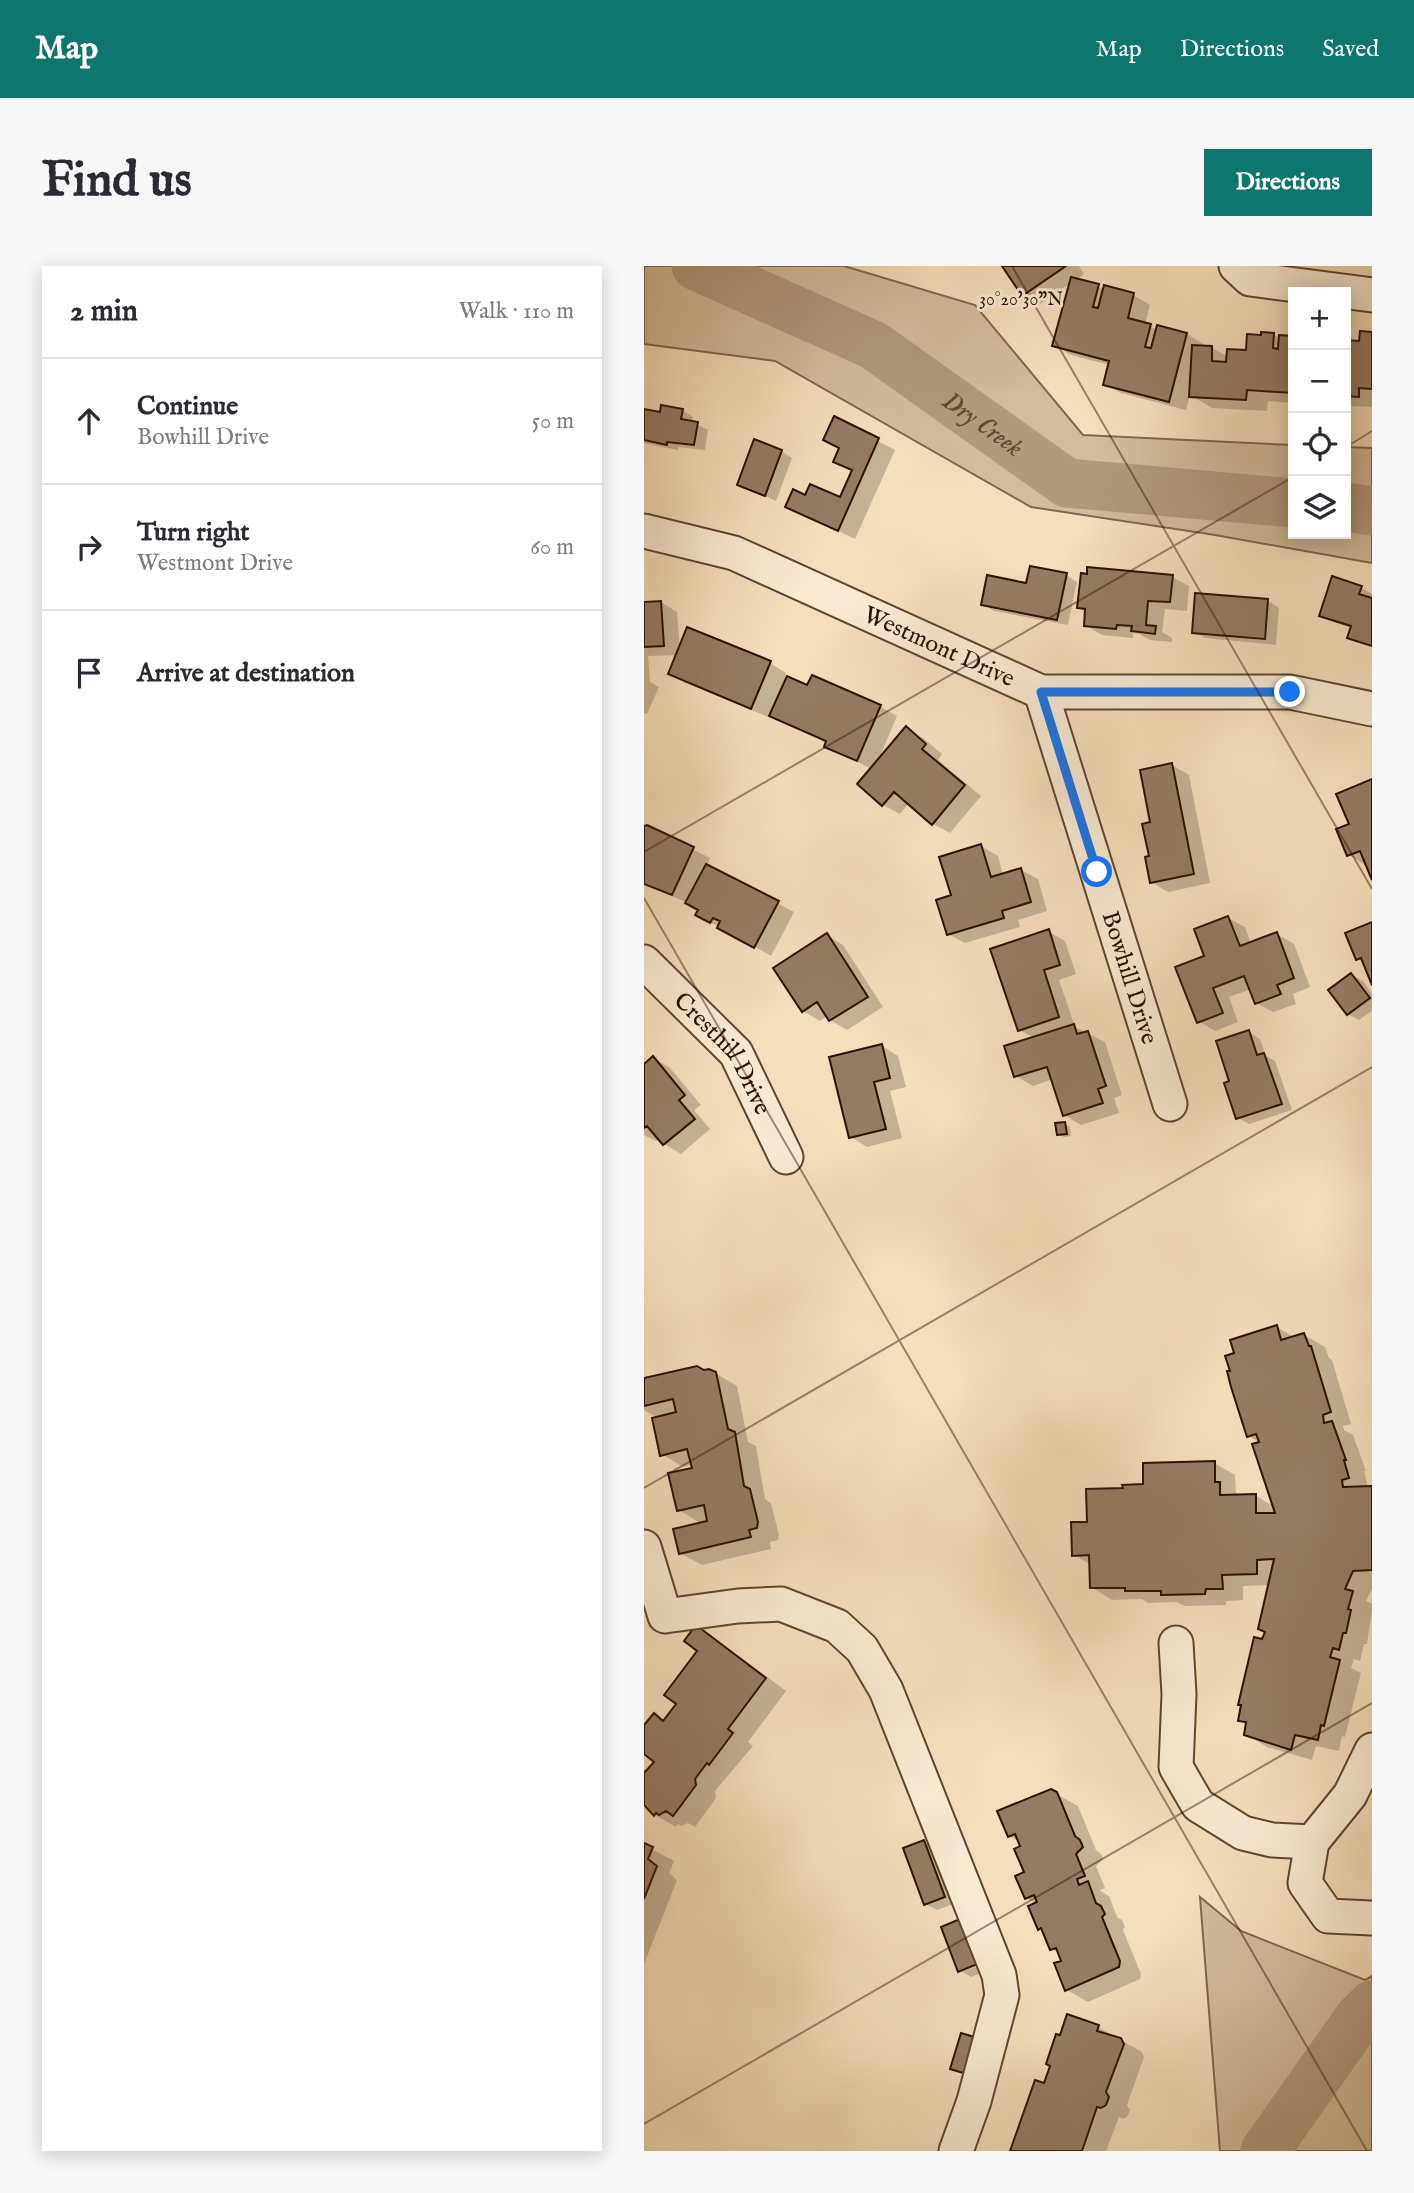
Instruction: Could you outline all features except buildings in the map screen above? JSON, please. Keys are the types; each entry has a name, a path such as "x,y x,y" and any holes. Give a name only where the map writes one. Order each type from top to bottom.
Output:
{"street":[{"path":"1236,266 1250,279 1372,295"},
{"name":"Westmont Drive","path":"644,531 734,554 1041,692 1290,692 1372,709"},
{"name":"Bowhill Drive","path":"1041,692 1170,1104"},
{"name":"Cresthill Drive","path":"644,962 736,1053 786,1157"},
{"path":"644,1547 655,1624 738,1606 781,1604 837,1626 862,1649 886,1690 999,1975 1002,1994 974,2101 956,2151"},
{"path":"1176,1643 1176,1767 1198,1805 1243,1833 1272,1840 1312,1842"},
{"path":"1372,1750 1350,1795 1312,1842 1305,1883 1328,1916 1372,1918"}],"shaded area":[{"path":"644,266 844,266 975,305 1083,435 1288,445 1288,539 1351,539 1351,447 1372,448 1372,563 1215,535 1031,507 775,361 644,344"},
{"path":"1200,1897 1241,1931 1365,1980 1372,1976 1372,2151 1220,2151"}],"waterway":[{"name":"Dry Creek","path":"696,266 873,345 1067,483 1288,503"},
{"name":"Dry Creek","path":"1351,508 1372,511"},
{"path":"1265,2151 1358,2019 1372,2005"}],"route":[{"path":"1097,872 1041,692 1290,692"}]}
